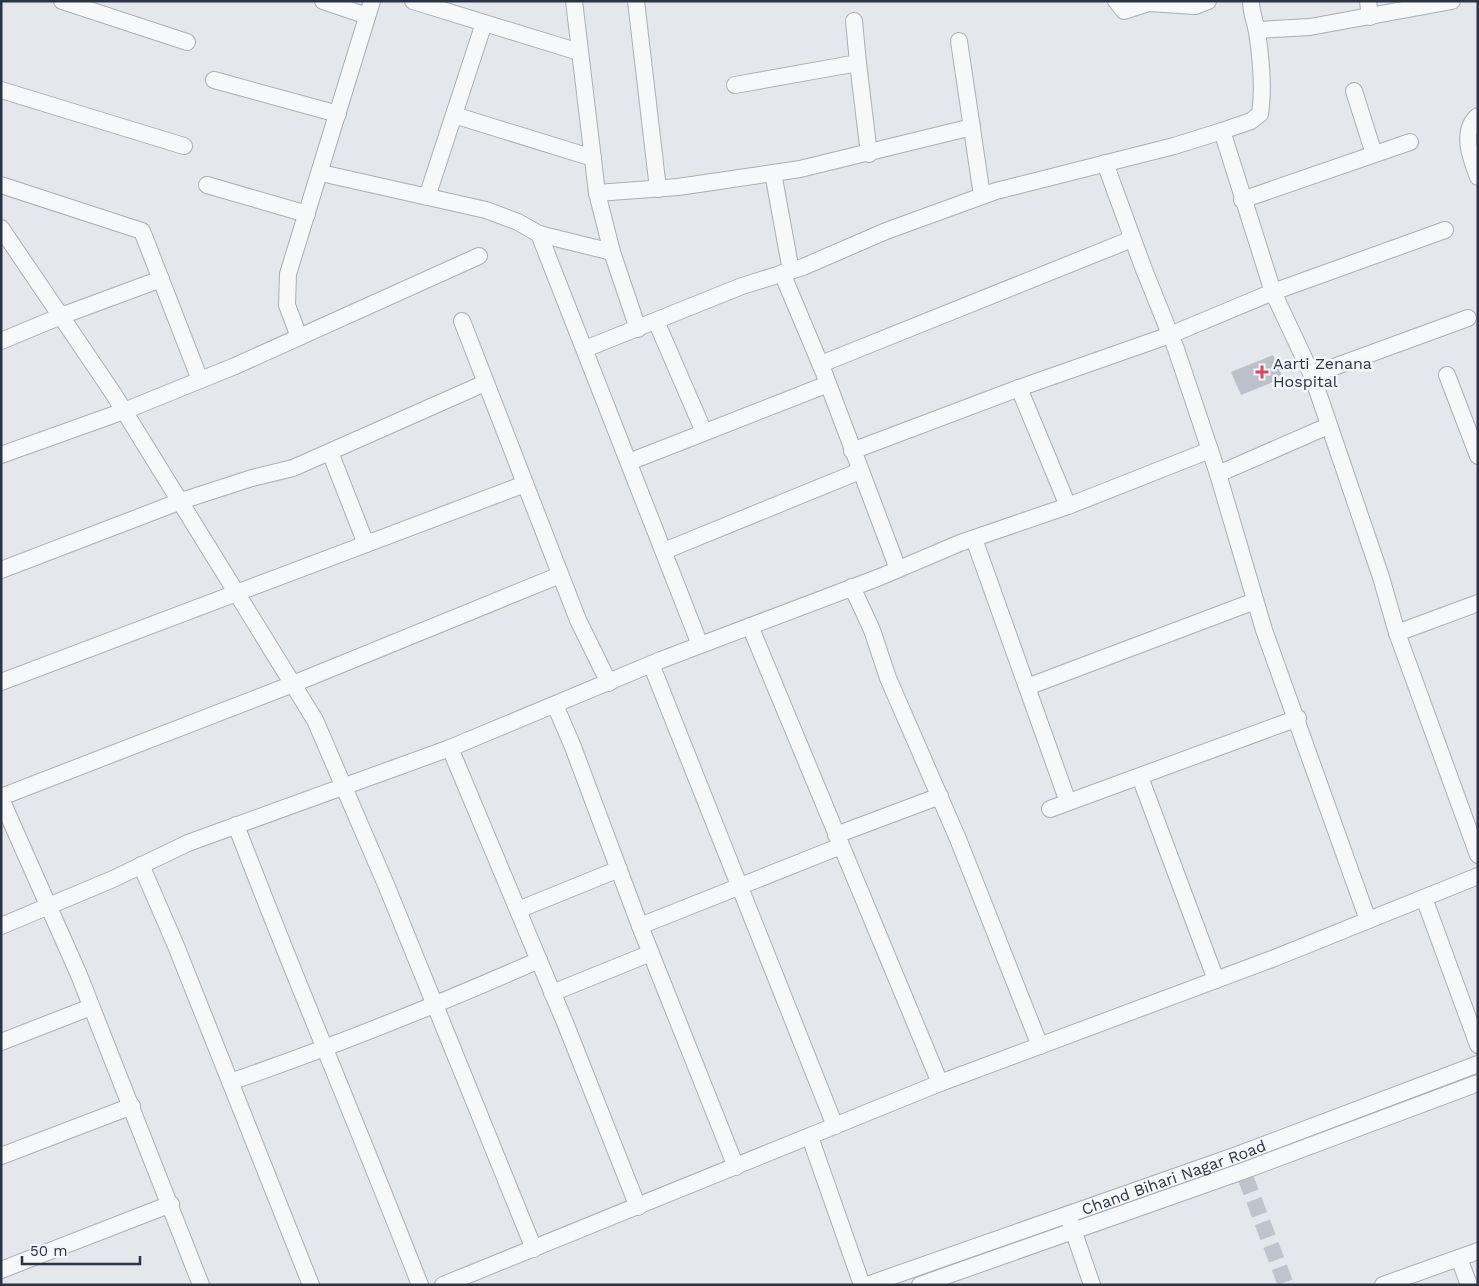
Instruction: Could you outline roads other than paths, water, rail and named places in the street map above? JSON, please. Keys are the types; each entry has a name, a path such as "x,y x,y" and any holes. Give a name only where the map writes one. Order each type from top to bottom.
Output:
{"street":[{"path":"62,1 187,42"},
{"path":"298,337 287,305 288,274 321,173 370,8 323,1"},
{"path":"413,1 579,52"},
{"path":"574,1 597,193 612,252 638,329"},
{"path":"636,1 658,189"},
{"path":"1116,1 1124,11 1149,4 1195,6 1208,1"},
{"path":"585,349 742,286 787,272 886,231 982,196 1222,131 1251,121 1260,114 1262,100 1257,30 1251,1"},
{"path":"1257,30 1310,27 1369,9 1452,1"},
{"path":"854,21 869,154"},
{"path":"427,197 484,23"},
{"path":"958,41 982,196"},
{"path":"735,86 858,63"},
{"path":"214,80 338,114"},
{"path":"1,90 184,146"},
{"path":"1354,91 1374,154"},
{"path":"454,115 593,158"},
{"path":"1478,116 1471,122 1468,132 1472,162 1478,177"},
{"path":"597,193 658,189 773,173 869,154 972,128"},
{"path":"1222,131 1242,200 1273,292 1312,375 1398,633 1478,856"},
{"path":"1242,200 1410,142"},
{"path":"1105,163 1132,239 1170,334 1218,474 1255,602 1298,718 1368,920"},
{"path":"321,173 486,210 518,222 539,234 612,252"},
{"path":"773,173 787,272 852,452 898,569"},
{"path":"1,185 142,232 200,380"},
{"path":"207,185 307,214"},
{"path":"1,228 124,411 315,720 534,1249"},
{"path":"852,452 1019,388 1170,334 1273,292 1445,230"},
{"path":"539,234 700,645"},
{"path":"821,364 1132,239"},
{"path":"1,455 124,411 200,380 479,256"},
{"path":"1,341 61,316 161,279"},
{"path":"1312,375 1468,318"},
{"path":"462,321 578,620 608,683"},
{"path":"656,321 704,432"},
{"path":"1447,375 1478,456"},
{"path":"1,570 181,501 252,478 292,468 485,383"},
{"path":"629,462 828,384"},
{"path":"1019,388 1068,506"},
{"path":"1218,474 1328,426"},
{"path":"1,926 188,843 343,785 450,748 651,664 974,539 1068,506 1210,450"},
{"path":"330,452 366,544"},
{"path":"664,551 860,471"},
{"path":"1,682 525,484"},
{"path":"974,539 1068,802"},
{"path":"201,1285 132,1106 49,906 1,798 293,684 560,575"},
{"path":"852,587 872,630 888,678 940,796 1040,1046"},
{"path":"1028,686 1255,602"},
{"path":"1398,633 1478,603"},
{"path":"750,626 940,1083"},
{"path":"651,664 835,1126"},
{"path":"555,705 574,747 618,869 736,1167"},
{"path":"1050,809 1140,777 1269,727 1298,718"},
{"path":"450,748 539,960 638,1207"},
{"path":"1140,777 1216,980"},
{"path":"640,926 740,886 940,796"},
{"path":"236,825 325,1050 362,1135 420,1285"},
{"path":"141,865 311,1285"},
{"path":"518,910 618,869"},
{"path":"442,1285 940,1083 1216,980 1478,876"},
{"path":"1424,898 1478,1045"},
{"path":"552,993 651,953"},
{"path":"230,1082 325,1050 435,1006 539,960"},
{"path":"1,1042 91,1007"},
{"name":"Chand Bihari Nagar Road","path":"867,1285 1237,1155 1478,1064"},
{"name":"Chand Bihari Nagar Road","path":"920,1285 1242,1172 1478,1083"},
{"path":"1,1156 132,1106"},
{"path":"810,1137 862,1285"},
{"path":"1,1270 171,1204"},
{"path":"1068,1214 1092,1285"},
{"path":"1383,1285 1478,1251"},
{"path":"1459,1258 1469,1285"}],"tunnel":[{"path":"1237,1155 1286,1285"}],"place":[{"name":"Aarti Zenana Hospital","path":"1262,372"}]}
